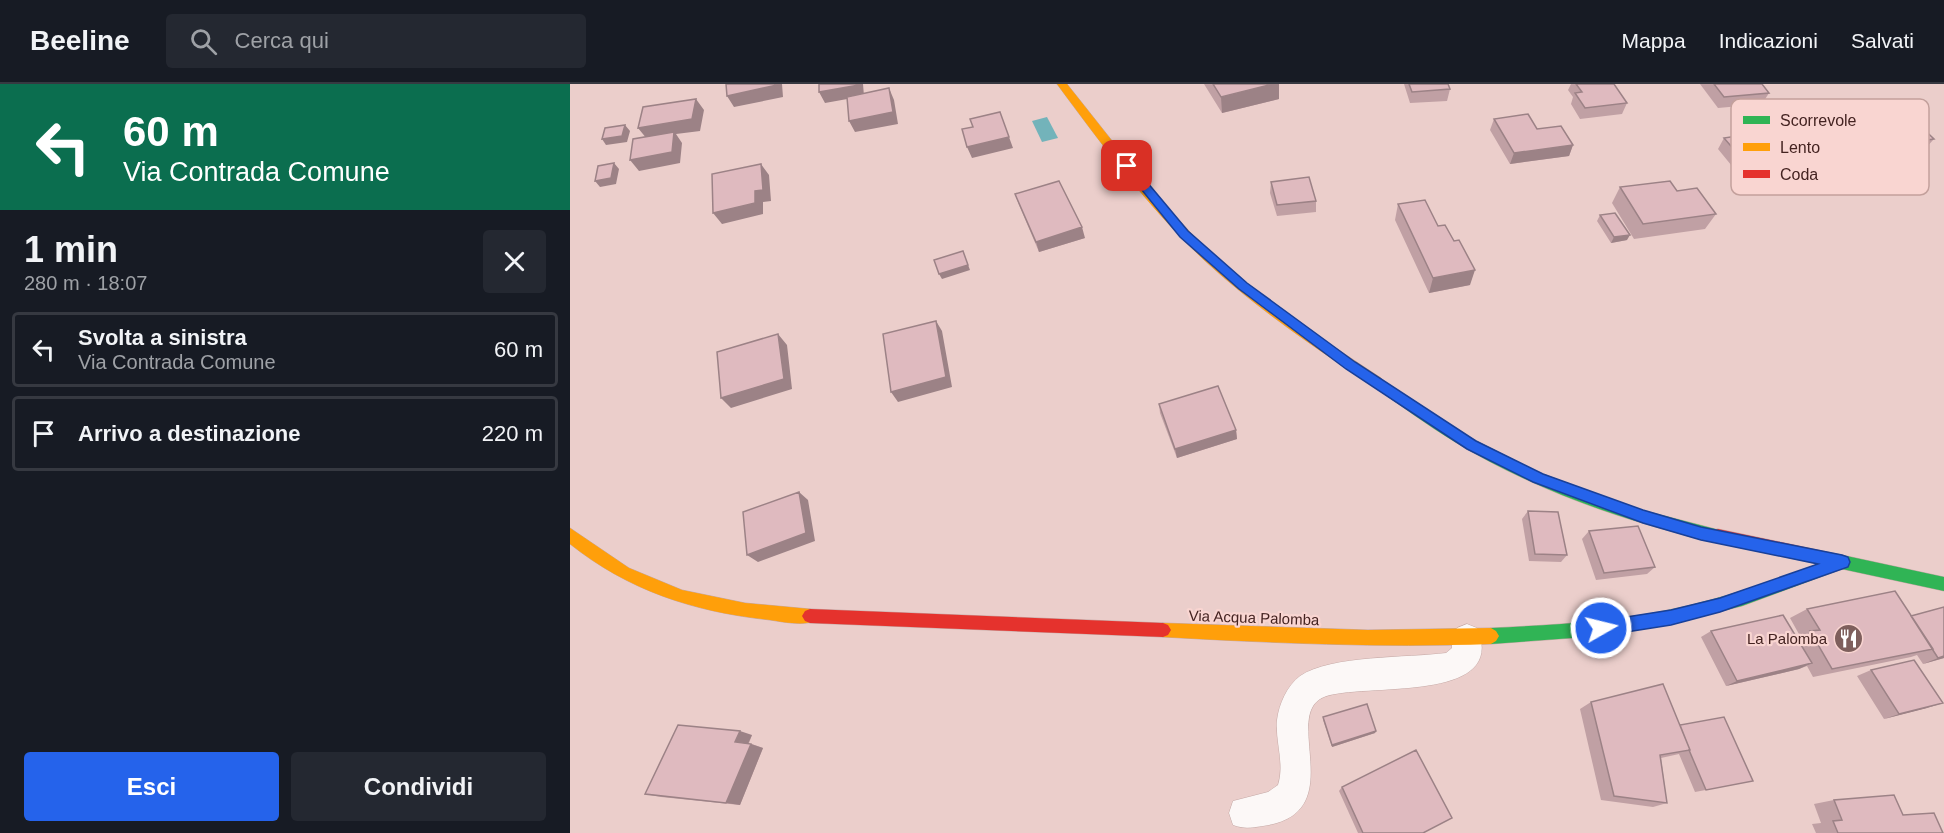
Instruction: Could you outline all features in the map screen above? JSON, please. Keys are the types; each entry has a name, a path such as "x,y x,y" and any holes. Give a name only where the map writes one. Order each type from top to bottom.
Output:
{"street":[{"path":"1062,84 1165,212 1206,255 1263,302 1330,351 1466,442 1538,478 1643,517 1701,533 1944,584"},
{"name":"Via Acqua Palomba","path":"570,535 588,553 611,569 649,587 725,608 769,614 1356,638 1467,638 1586,630 1671,617 1742,599 1842,562"},
{"path":"1245,813 1273,809 1288,799 1293,789 1297,767 1293,715 1305,692 1326,682 1456,665 1461,662 1467,651 1467,638"}],"water":[{"path":"1047,117 1058,138 1042,142 1032,121"}],"building":[{"path":"726,84 776,84 777,85 727,96"},
{"path":"819,84 859,84 859,85 819,92"},
{"path":"1213,84 1273,84 1221,97"},
{"path":"1409,84 1448,84 1450,89 1412,92"},
{"path":"1576,84 1614,84 1627,103 1585,108 1575,93 1582,92"},
{"path":"1714,84 1762,84 1769,93 1724,97"},
{"path":"889,88 893,112 849,121 847,97"},
{"path":"696,99 692,119 638,128 643,107"},
{"path":"1000,112 1009,137 967,147 962,129 973,127 970,119"},
{"path":"1528,114 1537,129 1561,126 1573,145 1514,153 1494,119"},
{"path":"625,125 622,136 602,139 605,128"},
{"path":"674,132 672,152 630,160 633,139"},
{"path":"1731,137 1731,146 1724,138"},
{"path":"614,163 611,178 595,181 598,166"},
{"path":"761,164 763,190 755,191 755,203 713,213 712,174"},
{"path":"1309,177 1316,201 1277,205 1271,182"},
{"path":"1059,181 1082,227 1036,242 1015,194"},
{"path":"1670,181 1677,191 1697,188 1716,214 1643,224 1620,187"},
{"path":"1425,200 1438,226 1445,225 1454,241 1459,240 1475,270 1433,278 1398,204"},
{"path":"1615,213 1630,235 1614,237 1600,215"},
{"path":"963,251 968,265 939,274 934,260"},
{"path":"936,321 946,377 891,392 883,334"},
{"path":"778,334 784,379 721,398 717,352"},
{"path":"1218,386 1236,430 1175,449 1159,404"},
{"path":"799,492 806,533 747,555 743,512"},
{"path":"1528,511 1558,512 1567,555 1535,554"},
{"path":"1638,526 1655,567 1604,573 1589,531"},
{"name":"La Palomba","path":"1895,591 1933,649 1832,669 1810,631 1820,630 1807,609"},
{"path":"1944,607 1944,656 1938,658 1911,616"},
{"path":"1783,615 1812,663 1737,681 1711,631"},
{"path":"1914,660 1943,703 1899,714 1871,670"},
{"path":"1663,684 1690,750 1660,755 1667,803 1614,796 1591,702"},
{"path":"1367,704 1376,731 1332,745 1323,717"},
{"path":"1724,717 1753,781 1706,790 1680,725"},
{"path":"678,725 740,731 735,742 751,744 726,803 645,794"},
{"path":"1416,750 1452,818 1423,833 1363,833 1342,787"},
{"path":"1894,795 1903,815 1934,813 1943,833 1838,833 1833,821 1842,820 1834,800"}],"traffic: fast":[{"path":"1377,382 1461,439 1531,475 1623,511 1718,536"},
{"path":"1491,636 1586,630 1671,617 1742,599 1842,562 1944,584"}],"traffic: slow":[{"path":"1062,84 1149,194 1206,255 1267,306 1377,382"},
{"path":"570,535 596,556 624,573 682,597 745,610 810,616"},
{"path":"1163,630 1368,638 1491,636"}],"traffic: jam":[{"path":"1718,536 1842,562"},
{"path":"810,616 1163,630"}],"place":[{"name":"La Palomba","path":"1848,639"}],"route":[{"path":"1127,166 1184,234 1243,286 1350,366 1471,445 1538,478 1643,517 1701,533 1842,562 1742,599 1671,617 1601,628"}]}
